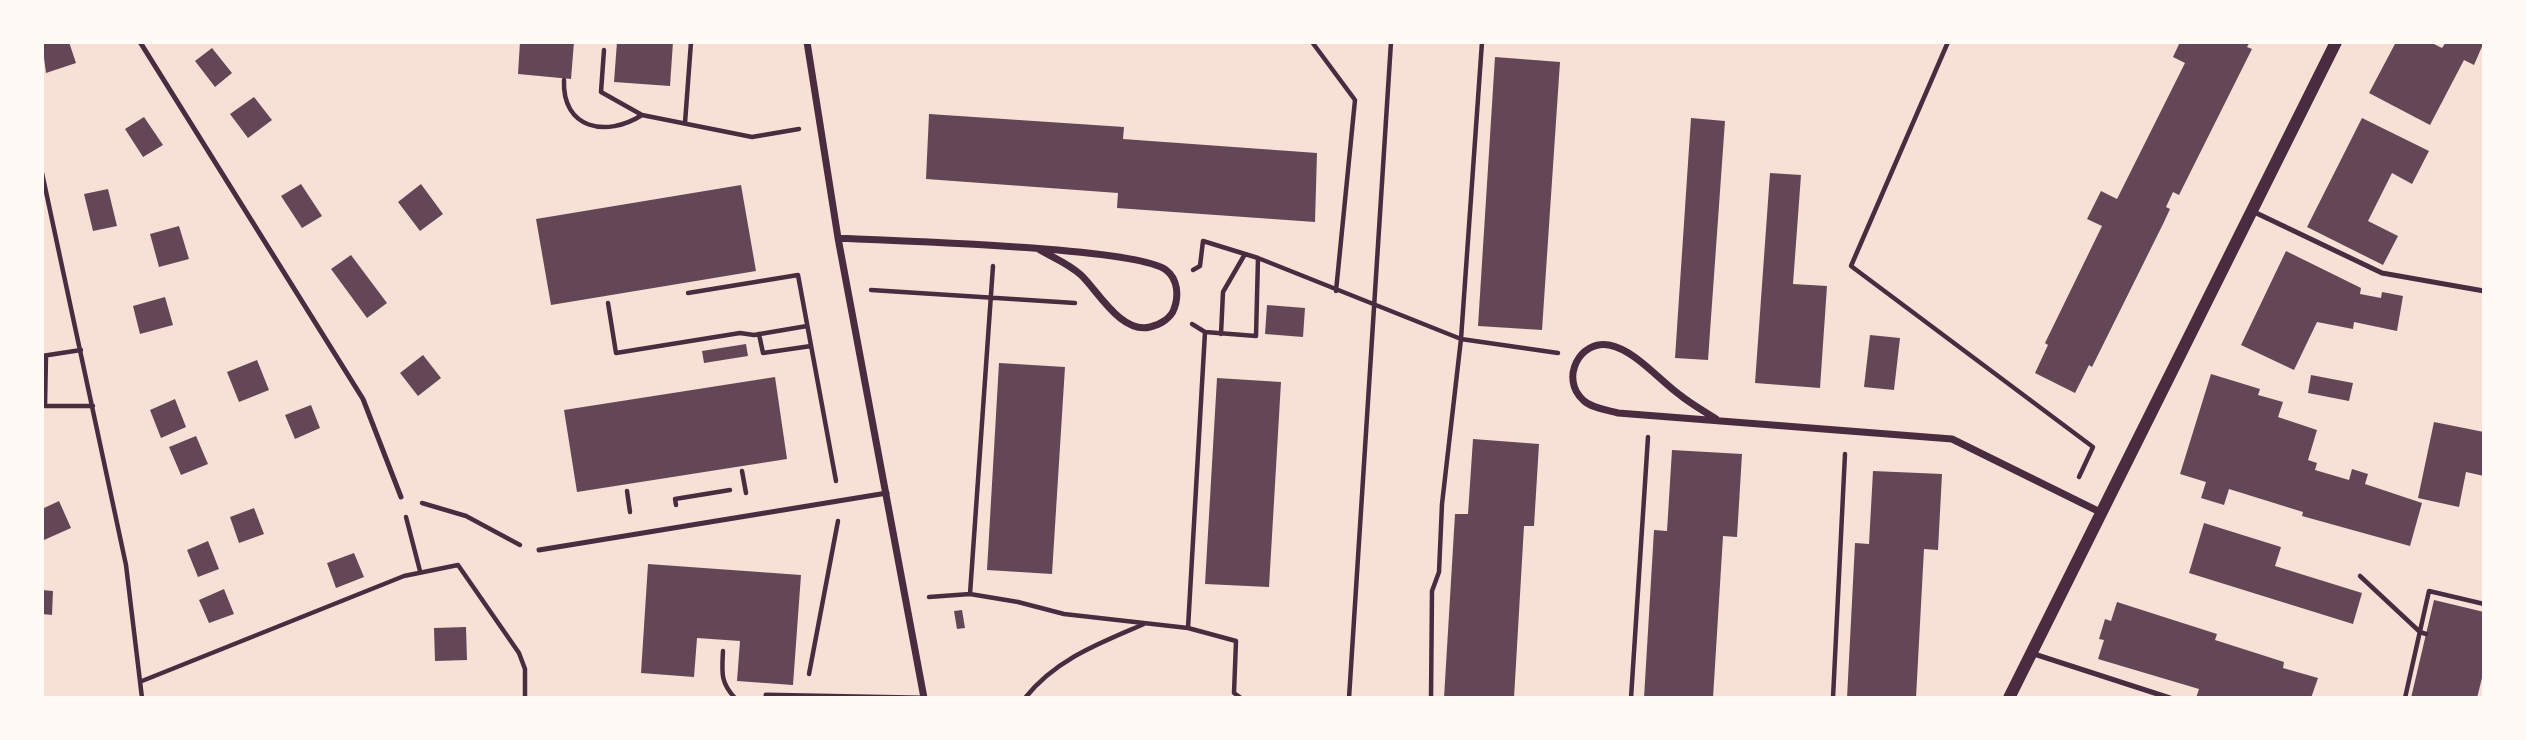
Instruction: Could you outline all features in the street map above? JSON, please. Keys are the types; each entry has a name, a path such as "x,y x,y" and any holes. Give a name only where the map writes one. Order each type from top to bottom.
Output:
{"street":[{"path":"807,42 838,238 907,599 923,698"},
{"path":"2009,698 2336,42"},
{"path":"838,238 1040,250 1150,262 1167,270 1175,281 1178,295 1174,311 1163,322 1147,328 1132,325 1080,274 1040,250"},
{"path":"1716,419 1681,397 1623,350 1608,345 1591,347 1580,356 1572,379 1575,391 1584,401 1618,412 1847,429 1963,443 2102,513"}],"lane":[{"path":"140,42 363,399 401,497"},
{"path":"2252,211 2382,273 2484,291"},
{"path":"539,550 887,493"},
{"path":"2031,653 2170,698"},
{"path":"766,695 806,693 923,698"}],"path":[{"path":"685,123 691,42"},
{"path":"1312,42 1355,100 1336,290"},
{"path":"1349,698 1391,42"},
{"path":"1431,698 1432,591 1439,572 1441,504 1461,339 1482,42"},
{"path":"1948,42 1851,266 2093,447 2078,479 2109,499"},
{"path":"604,50 601,92 642,115 752,137 820,125"},
{"path":"564,80 565,105 579,120 603,126 618,126 642,115"},
{"path":"42,173 126,565 142,698"},
{"path":"1175,281 1200,265 1203,241 1258,258 1461,339 1580,356"},
{"path":"970,594 994,247"},
{"path":"1221,334 1223,292 1245,254"},
{"path":"1174,311 1205,332 1256,336 1258,258"},
{"path":"688,293 798,275 839,500 838,524 806,693"},
{"path":"848,289 1108,304"},
{"path":"608,303 616,353 740,333 759,334 807,326"},
{"path":"1188,628 1205,332"},
{"path":"759,334 763,353 811,345"},
{"path":"82,350 44,356 45,406 93,405"},
{"path":"1631,698 1650,415"},
{"path":"1833,698 1847,429"},
{"path":"401,497 466,516 519,545 539,550"},
{"path":"401,497 420,571"},
{"path":"142,681 420,571 458,565 519,653 524,668 524,698"},
{"path":"2360,576 2423,633"},
{"path":"2405,698 2423,633 2429,592 2484,604"},
{"path":"907,599 970,594 1018,602 1064,614 1188,628 1236,641 1234,693 1241,698"},
{"path":"1025,698 1037,683 1073,655 1145,623"},
{"path":"723,651 721,677 725,687 735,698"}],"building":[{"path":"69,42 76,63 46,73 42,43"},
{"path":"520,42 574,42 571,79 518,74"},
{"path":"617,42 673,42 670,86 614,82"},
{"path":"2180,42 2250,42 2247,47 2252,49 2179,195 2173,192 2166,207 2170,209 2164,222 2092,367 2089,365 2075,393 2035,373 2048,345 2045,343 2102,226 2087,219 2101,191 2117,199 2185,63 2173,57"},
{"path":"2396,42 2430,42 2442,48 2446,42 2484,42 2474,65 2464,60 2430,125 2369,93"},
{"path":"212,48 232,73 215,87 195,61"},
{"path":"1495,57 1560,62 1542,330 1478,326"},
{"path":"254,97 272,120 248,138 230,114"},
{"path":"929,114 1124,127 1123,139 1317,153 1315,222 1117,208 1118,193 926,179"},
{"path":"144,117 163,145 143,157 125,129"},
{"path":"1691,118 1725,121 1708,360 1675,358"},
{"path":"2362,118 2429,151 2412,184 2392,173 2368,221 2398,236 2383,265 2307,227"},
{"path":"1770,173 1801,175 1793,284 1827,286 1820,388 1755,383"},
{"path":"301,184 322,216 302,228 281,196"},
{"path":"421,184 443,214 420,231 398,202"},
{"path":"741,185 756,271 551,305 536,219"},
{"path":"108,189 117,226 93,231 84,194"},
{"path":"179,226 189,259 159,267 150,234"},
{"path":"2286,251 2361,288 2360,294 2381,298 2382,292 2403,296 2397,331 2354,322 2353,329 2317,322 2294,370 2241,345"},
{"path":"351,255 387,303 367,318 331,269"},
{"path":"165,297 173,325 140,334 133,306"},
{"path":"1267,305 1305,308 1303,337 1265,334"},
{"path":"1870,335 1900,338 1894,390 1864,387"},
{"path":"746,344 748,356 704,363 702,351"},
{"path":"423,355 441,378 418,396 400,373"},
{"path":"257,360 269,390 239,402 227,372"},
{"path":"999,363 1065,367 1052,574 987,570"},
{"path":"2211,374 2260,389 2258,395 2283,402 2278,417 2317,430 2308,460 2317,463 2315,470 2349,480 2352,469 2368,474 2365,484 2422,503 2410,546 2302,516 2303,512 2229,489 2224,505 2201,498 2206,482 2180,474"},
{"path":"2311,375 2353,383 2349,401 2308,393"},
{"path":"775,377 787,459 577,492 564,410"},
{"path":"1217,378 1281,382 1269,587 1205,584"},
{"path":"175,399 186,427 161,438 150,410"},
{"path":"311,405 320,428 295,439 285,415"},
{"path":"2434,422 2484,432 2484,476 2466,472 2459,507 2418,498"},
{"path":"196,436 208,464 181,475 169,447"},
{"path":"1473,439 1539,444 1534,526 1524,526 1514,698 1444,698 1455,514 1468,514"},
{"path":"1672,450 1742,454 1737,537 1723,536 1713,698 1644,698 1654,530 1667,531"},
{"path":"1873,471 1942,474 1938,550 1924,549 1916,698 1847,698 1855,543 1869,544"},
{"path":"59,501 71,528 44,540 42,509"},
{"path":"254,508 264,534 239,543 230,517"},
{"path":"2204,523 2281,547 2275,566 2362,593 2353,624 2189,573"},
{"path":"208,541 219,569 198,577 187,550"},
{"path":"354,553 364,577 336,588 327,563"},
{"path":"648,564 801,575 793,685 737,681 740,641 697,638 694,677 641,673"},
{"path":"224,589 234,614 209,623 199,600"},
{"path":"42,590 53,591 52,615 42,614"},
{"path":"2434,600 2484,612 2484,670 2477,698 2411,698"},
{"path":"2117,602 2217,634 2215,640 2284,662 2283,668 2318,678 2311,698 2196,698 2199,689 2098,659 2104,640 2099,639 2105,619 2111,621"},
{"path":"962,610 965,628 957,629 954,611"},
{"path":"466,627 467,660 435,661 434,628"}]}
